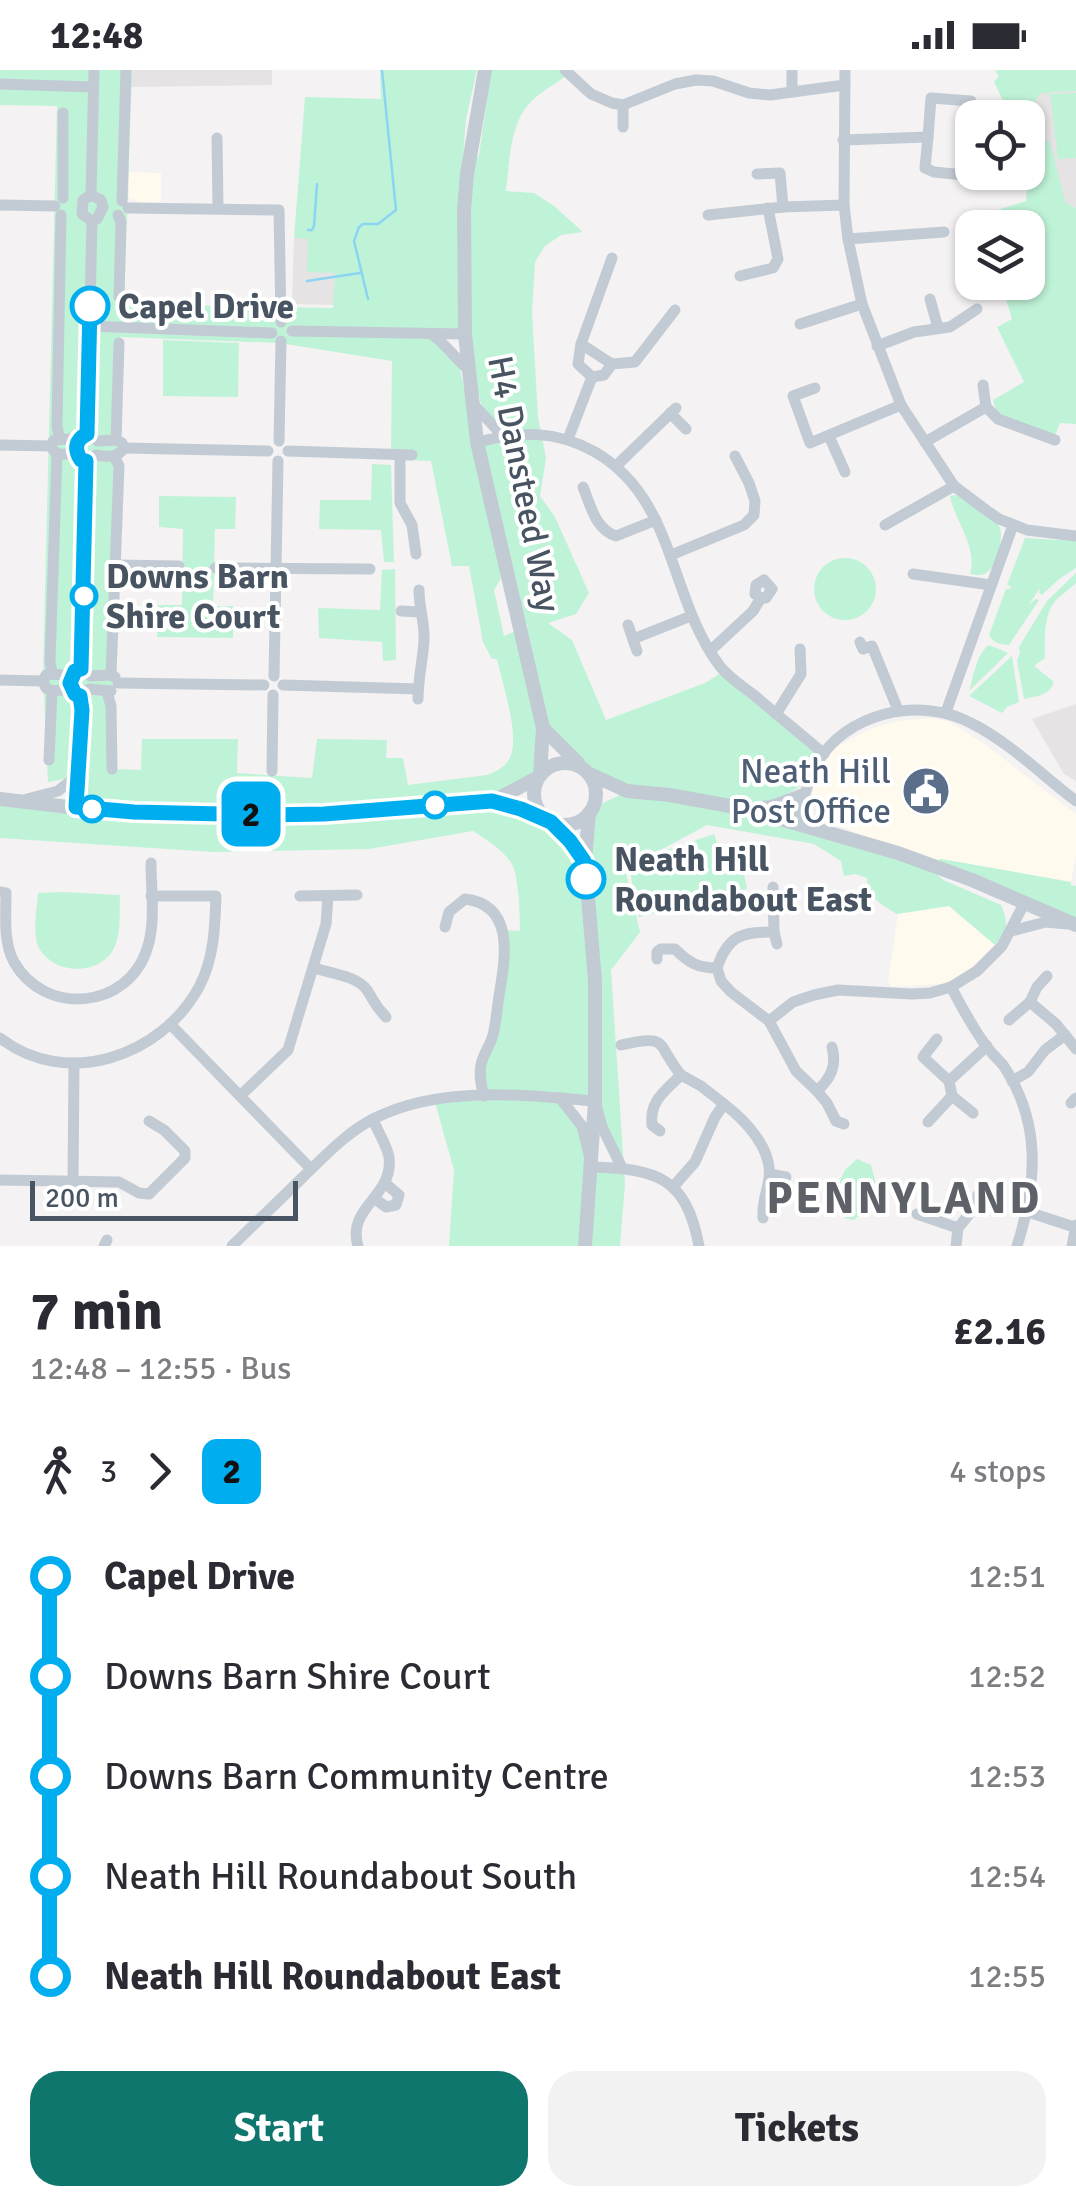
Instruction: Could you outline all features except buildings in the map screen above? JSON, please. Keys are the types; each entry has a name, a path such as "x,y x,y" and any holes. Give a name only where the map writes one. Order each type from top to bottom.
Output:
{"street":[{"path":"76,807 82,710 94,70"},
{"path":"119,297 126,70"},
{"name":"H4 Dansteed Way","path":"485,70 464,210 465,334 478,442 543,728 538,776"},
{"path":"565,70 591,94 624,104 696,75 749,93 845,85"},
{"path":"792,70 792,92"},
{"path":"845,70 844,205 848,238 862,304 901,405 954,486 986,510 1013,525 1076,536"},
{"path":"0,84 93,87"},
{"path":"955,174 921,169 932,92 971,100"},
{"path":"623,128 624,104"},
{"path":"50,760 63,112"},
{"path":"843,140 928,137"},
{"path":"218,138 218,208"},
{"path":"756,174 780,172 784,206"},
{"path":"0,204 279,210 281,322"},
{"path":"708,216 784,206 844,205"},
{"path":"740,276 772,268 778,259 768,208"},
{"path":"848,238 944,232"},
{"path":"592,378 578,364 581,344 612,258"},
{"path":"930,299 938,328"},
{"path":"800,324 862,304"},
{"path":"877,346 914,332 950,327 977,309"},
{"path":"581,344 612,364 635,362 675,310"},
{"path":"284,446 275,325 288,324 292,331"},
{"path":"90,326 289,338 292,331"},
{"path":"292,331 465,334"},
{"path":"433,334 469,370"},
{"path":"112,769 114,565 120,466 119,343"},
{"path":"592,378 604,376 612,364"},
{"path":"568,438 592,378"},
{"path":"983,385 986,407 998,419 1054,440"},
{"path":"816,388 793,396 810,442 901,405"},
{"path":"472,404 504,436"},
{"path":"925,442 986,407"},
{"path":"616,466 673,410 686,430"},
{"path":"478,442 538,434 568,438 616,466 640,491 656,520 691,616 724,671 824,754"},
{"path":"830,436 845,472"},
{"path":"0,444 273,456"},
{"path":"416,554 412,525 400,503 406,455 272,444 273,456 279,680 279,694 265,691 268,677 279,680 418,694 424,644 424,624 418,612 420,590"},
{"path":"671,555 744,525 754,514 755,501 736,456"},
{"path":"886,526 954,486"},
{"path":"582,487 600,526 608,534 616,536 656,520"},
{"path":"946,712 1013,525"},
{"path":"114,565 179,566"},
{"path":"216,568 370,570"},
{"path":"913,574 991,585"},
{"path":"710,651 753,612 760,598"},
{"path":"400,611 418,612"},
{"path":"628,626 635,645 691,616"},
{"path":"860,642 863,649 872,646 898,710"},
{"path":"776,714 801,674 800,648"},
{"path":"0,680 264,685"},
{"path":"272,771 273,695"},
{"path":"796,824 805,792 824,754 855,726 898,710 946,712 973,724 1076,801"},
{"path":"543,728 586,771 596,791 584,861 593,947 595,1101 585,1246"},
{"path":"492,801 546,768 565,762 633,792 746,809 898,853 1076,925"},
{"path":"7,800 58,791 79,774"},
{"path":"538,776 534,788 537,809 570,841 584,861"},
{"path":"7,800 134,812 265,815 492,801 561,825 582,820 591,811 633,792"},
{"path":"746,809 773,805 805,792"},
{"path":"3,893 13,960 26,978 58,998 97,998 115,990 140,966 148,946 151,864"},
{"path":"457,884 465,900"},
{"path":"773,888 775,938 748,932 735,939 722,954 717,968 731,992 768,1022 796,1071 827,1103 836,1121 844,1124"},
{"path":"300,896 357,894"},
{"path":"0,1038 39,1058 74,1063 130,1052 170,1024 200,986 210,958 216,896 152,896"},
{"path":"240,1096 288,1050 326,924 328,896"},
{"path":"445,928 448,912 465,900 490,907 498,918 506,956 494,1033 479,1076 484,1096"},
{"path":"768,1022 793,1002 814,994 838,990 912,994 951,987 976,971 1002,946 1025,902"},
{"path":"1012,931 1046,922 1076,925"},
{"path":"657,960 661,949 675,949 688,962 702,968 717,968"},
{"path":"314,968 360,982 386,1018"},
{"path":"1009,1020 1030,1002 1046,976"},
{"path":"951,987 986,1046 1002,1064 1028,1125 1034,1172 1018,1246"},
{"path":"1030,1002 1056,1024 1076,1050"},
{"path":"170,1024 311,1169"},
{"path":"1012,1082 1028,1072 1045,1050 1065,1035"},
{"path":"622,1045 650,1038 662,1044 681,1076 724,1104 755,1134 768,1160 770,1174 762,1198 763,1218"},
{"path":"914,1068 937,1039"},
{"path":"816,1091 827,1081 834,1066 832,1046"},
{"path":"950,1082 986,1046"},
{"path":"923,1057 950,1082 952,1096 973,1113"},
{"path":"74,1063 74,1181"},
{"path":"660,1131 652,1125 650,1113 655,1101 681,1076"},
{"path":"232,1246 247,1241 339,1142 372,1119 402,1107 434,1099 484,1096 595,1101"},
{"path":"928,1122 952,1096"},
{"path":"560,1098 582,1126 592,1166"},
{"path":"595,1101 606,1139 622,1168"},
{"path":"674,1187 695,1162 724,1104"},
{"path":"358,1246 358,1217 386,1184 389,1157 372,1119"},
{"path":"0,1180 119,1182 149,1194 185,1158 184,1151 164,1130 149,1121"},
{"path":"592,1166 642,1170 674,1187 686,1202 699,1246"},
{"path":"770,1174 786,1177"},
{"path":"374,1198 386,1208 396,1205 398,1195 386,1184"},
{"path":"956,1246 958,1228 978,1203 978,1195"},
{"path":"1028,1212 1075,1226 1072,1246"},
{"path":"918,1214 958,1228"}],"shaded area":[{"path":"131,70 272,70 272,85 131,87"},
{"path":"1009,70 1076,70 1076,223 1042,190 1045,100 1021,100"},
{"path":"129,172 161,173 161,202 129,198"},
{"path":"294,238 308,238 335,273 334,305 292,304"},
{"path":"1076,704 1076,781 1064,774 1032,719"},
{"path":"930,718 948,721 983,743 1076,814 1076,855 1071,882 942,859 930,864 820,816 812,795 816,765 824,754 869,729"},
{"path":"949,906 995,945 956,983 891,987 888,981 898,914"}],"green space":[{"path":"0,70 132,70 124,304 333,308 335,273 307,272 308,239 294,238 305,97 381,99 380,70 477,70 466,119 462,172 467,173 479,155 491,70 565,70 568,74 535,98 520,117 512,141 506,191 534,193 583,232 561,235 545,246 535,262 532,313 538,417 546,458 540,496 555,517 589,593 576,614 548,623 572,640 606,720 705,683 724,671 824,754 798,788 747,810 766,822 923,861 943,880 1001,905 1006,926 1000,940 995,945 949,906 897,914 873,895 867,878 844,876 841,861 814,844 707,825 625,869 640,932 611,970 625,1184 620,1246 449,1246 454,1170 434,1099 484,1095 479,1076 491,1048 502,930 520,931 514,870 500,850 473,831 369,849 213,852 0,838 0,802 76,807 78,776 48,782 43,674 57,106 0,105","holes":["434,334 465,334 483,413 502,436 477,441 458,361","120,337 279,343 392,361 391,453 404,460 431,461 452,566 469,566 483,642 492,659 497,659 513,733 507,762 487,775 408,785 403,758 386,758 387,740 317,739 312,778 237,773 238,739 142,739 141,770 113,769","506,570 518,616 528,626 504,636 494,590","543,729 590,774 626,792 593,808 583,859 544,818 494,800 540,775","561,1099 595,1101 623,1168 592,1166 582,1126"]},
{"path":"1076,70 1076,91 1046,95 1041,92 1036,100 1003,100 994,82 999,76 995,71"},
{"path":"1076,93 1076,158 1058,159 1050,94"},
{"path":"1045,139 1050,143 1065,202 1076,208 1076,424 1060,423 1055,435 1014,422 996,411 993,400 1024,382 997,327 1012,319 1006,300 1045,300 1045,210 998,210 1026,201 1027,190 1045,190"},
{"path":"163,340 239,343 238,397 163,396"},
{"path":"372,464 391,465 394,562 384,562 381,530 319,529 320,500 371,500"},
{"path":"159,496 236,497 235,529 215,529 213,606 233,606 233,638 157,637 158,605 182,605 183,529 159,527"},
{"path":"950,496 980,508 1000,528 998,553 984,574 970,574 969,544"},
{"path":"1025,538 1076,541 1076,568 1042,595 1040,588 1028,606 1039,600 1009,645 1000,644 989,635 1006,589 1010,589 1007,585"},
{"path":"845,558 867,567 876,589 867,611 845,620 823,611 814,589 823,567"},
{"path":"395,569 396,660 383,661 382,642 319,638 318,608 380,610 382,570"},
{"path":"1076,573 1076,583 1052,606 1046,628 1045,658 1034,666 1054,682 1052,687 1046,693 1024,699 1017,661 1019,647 1047,601"},
{"path":"989,645 1008,653 969,691 978,660"},
{"path":"1012,656 1019,702 1002,713 969,696"},
{"path":"714,834 721,855 739,850 747,889 639,917 630,871 667,850"},
{"path":"941,859 1071,882 1076,886 1076,925 930,864"},
{"path":"38,893 120,895 116,944 106,958 87,968 55,963 37,942"},
{"path":"857,1159 871,1165 876,1184 874,1202 854,1220 844,1218 833,1196 845,1170"}],"waterway":[{"path":"368,299 354,241 363,224 378,224 396,210 382,70"},
{"path":"308,230 314,226 317,184"},
{"path":"307,281 360,273"}],"bus line":[{"name":"2","path":"90,306 87,434 76,448 81,460 86,461 81,669 75,671 70,683 80,696 82,710 76,807 265,815 492,801 551,822 584,861 586,879"}],"place":[{"name":"Capel Drive","path":"90,306"},
{"name":"Downs Barn Shire Court","path":"84,596"},
{"name":"Neath Hill Post Office","path":"926,791"},
{"name":"Neath Hill Roundabout East","path":"586,879"}],"district":[{"name":"PENNYLAND","path":"904,1198"}]}
